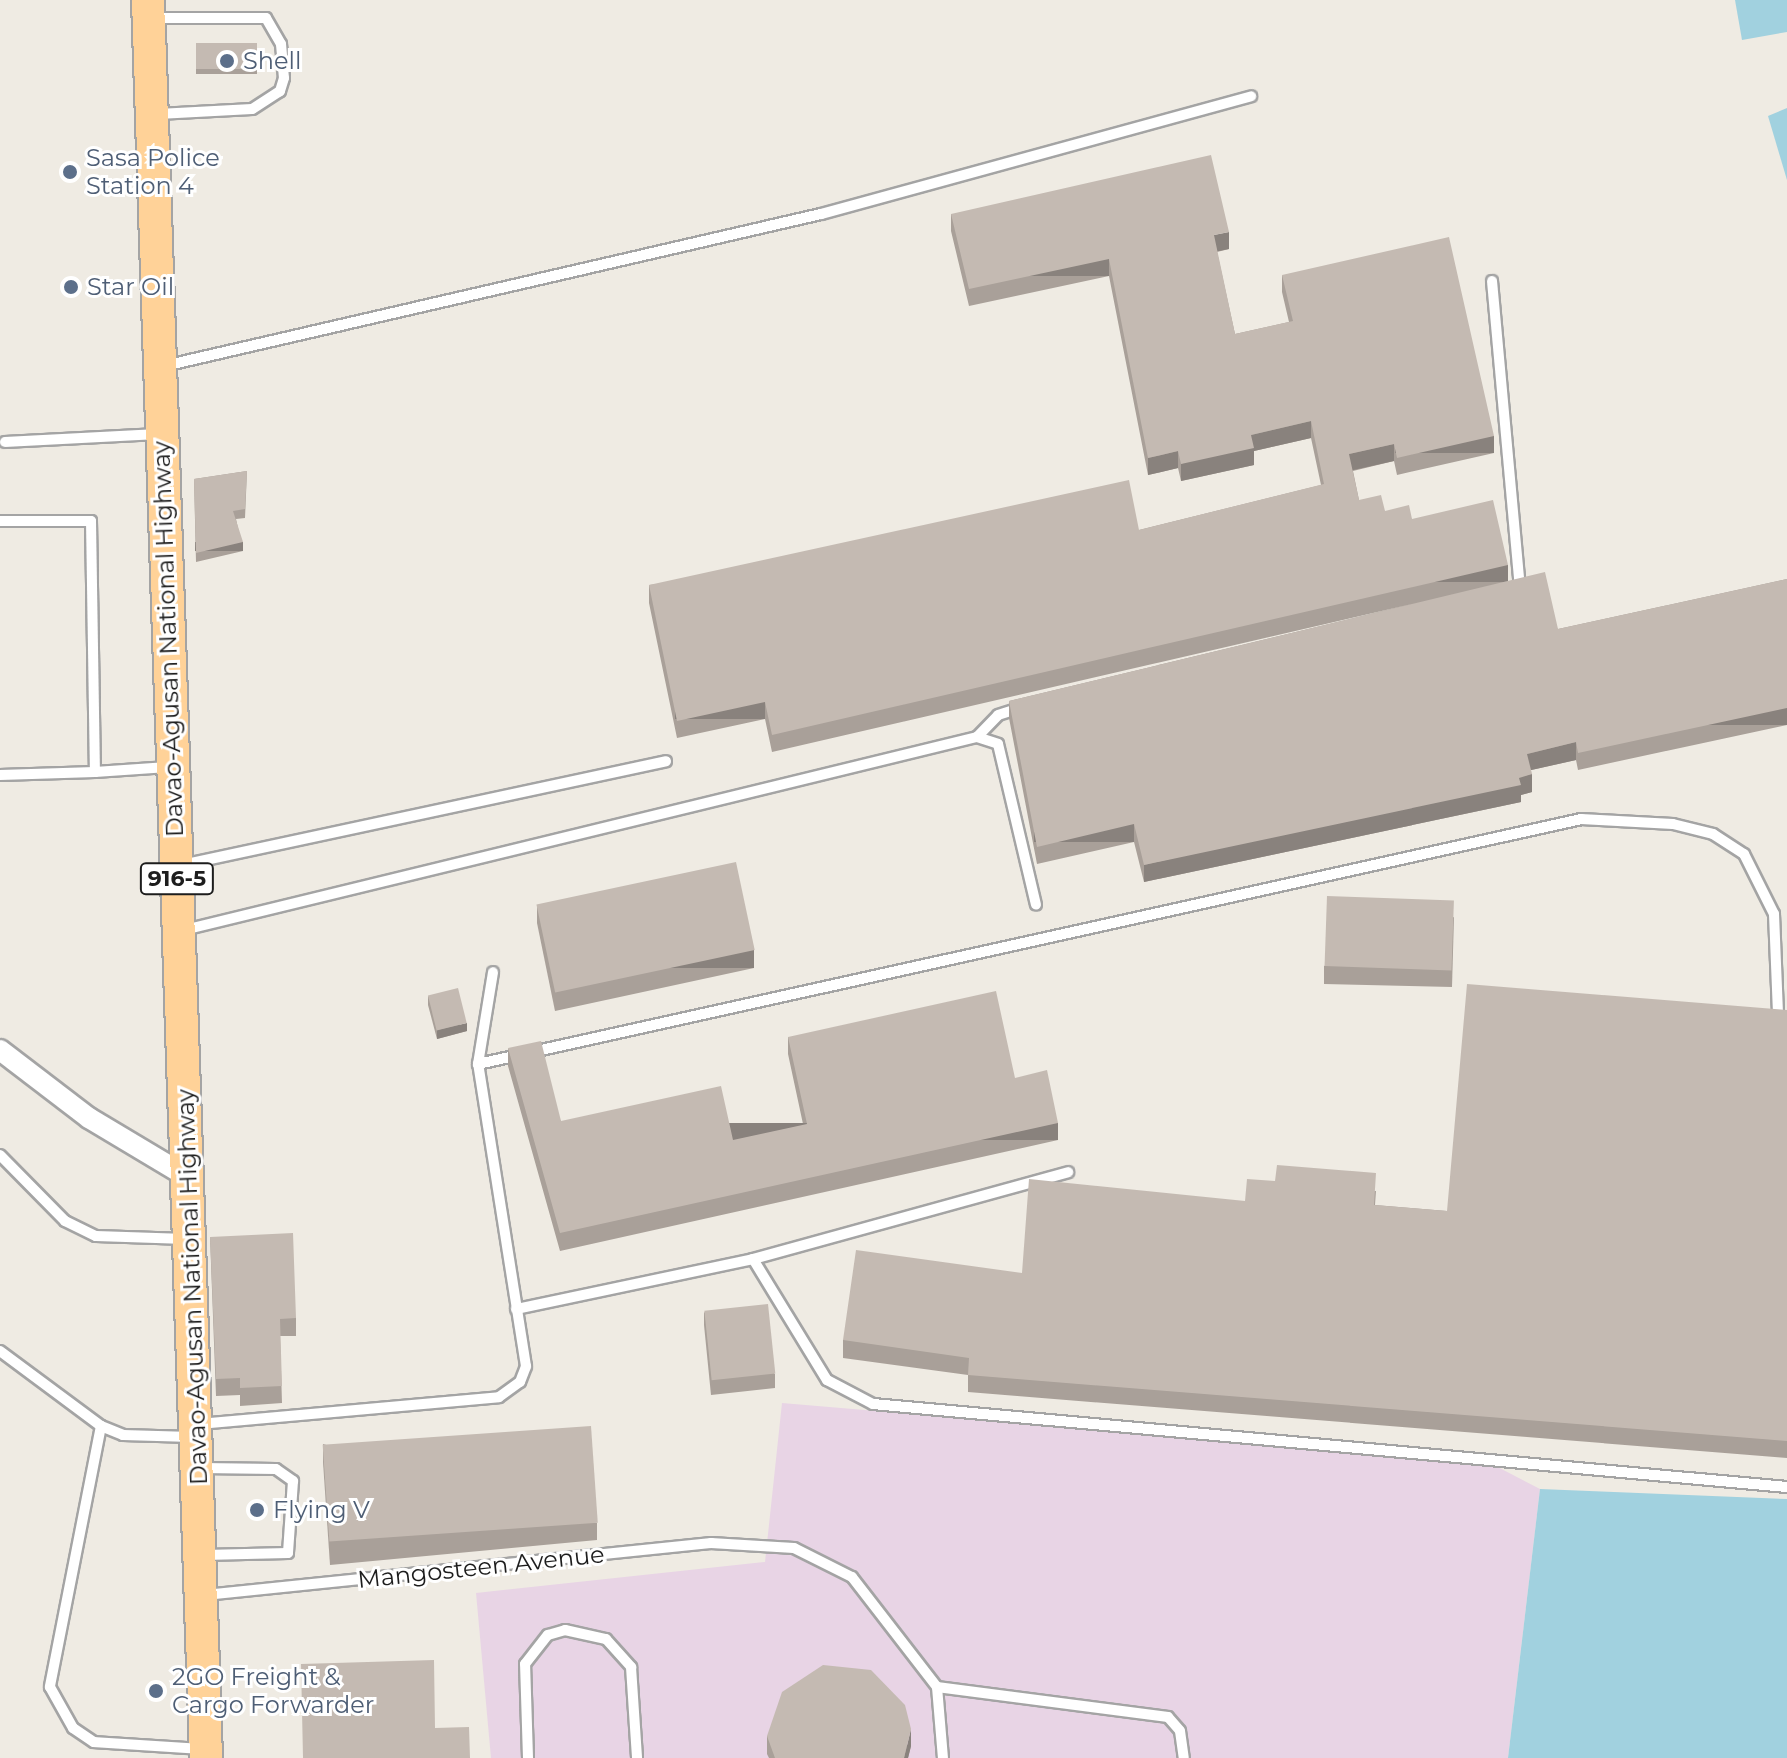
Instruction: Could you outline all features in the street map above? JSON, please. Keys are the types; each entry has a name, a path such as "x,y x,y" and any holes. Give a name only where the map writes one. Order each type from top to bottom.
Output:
{"main road":[{"name":"Davao-Agusan National Highway","path":"148,9 170,767 204,1555 206,1754"}],"street":[{"path":"0,1050 113,1134 186,1176"}],"lane":[{"path":"148,9 266,18 281,44 284,78 280,91 252,109 152,115"},
{"path":"158,367 821,214 1251,96"},
{"path":"1492,281 1525,579 1512,593"},
{"path":"5,442 160,434"},
{"path":"0,521 91,521 95,772"},
{"path":"977,737 998,715 1035,704"},
{"path":"178,931 977,737 998,744 1036,905"},
{"path":"176,867 666,761"},
{"path":"0,775 170,767"},
{"path":"478,1064 1581,819 1673,824 1713,834 1744,854 1774,914 1782,1015 1763,1013"},
{"path":"197,1443 499,1397 513,1390 526,1366 478,1064 493,972"},
{"path":"0,1155 65,1221 96,1236 188,1239"},
{"path":"516,1309 753,1259 1068,1172"},
{"path":"753,1259 827,1380 873,1404 1787,1487"},
{"path":"0,1351 101,1426 123,1435 197,1443 276,1469 293,1481 288,1553 204,1555"},
{"path":"101,1426 50,1687 73,1728 94,1742 206,1754"},
{"name":"Mangosteen Avenue","path":"203,1595 759,1544 814,1554 852,1577 937,1687"},
{"path":"528,1758 525,1664 541,1641 565,1630 606,1639 631,1667 637,1758"},
{"path":"943,1758 937,1687 1168,1717 1180,1731 1184,1758"}],"shaded area":[{"path":"782,1403 1490,1463 1540,1489 1508,1758 491,1758 476,1593 765,1562"}],"water":[{"path":"1735,0 1787,0 1787,32 1742,40"},
{"path":"1787,108 1787,180 1768,116"},
{"path":"1540,1489 1787,1499 1787,1758 1508,1758"}],"building":[{"name":"Shell","path":"196,43 257,43 257,69 196,69"},
{"path":"1211,155 1229,232 1214,235 1235,334 1293,321 1282,275 1449,237 1494,436 1397,458 1394,444 1349,454 1359,500 1381,495 1385,511 1409,505 1412,519 1493,500 1508,565 772,735 765,702 677,721 649,585 1129,480 1139,530 1324,484 1311,421 1251,435 1254,448 1181,464 1178,451 1148,458 1109,259 969,289 951,214"},
{"path":"247,471 245,509 233,511 243,542 196,553 194,479"},
{"path":"1545,572 1558,629 1787,579 1787,708 1578,753 1576,742 1527,754 1532,774 1519,778 1521,785 1144,865 1134,824 1037,847 1009,701"},
{"path":"736,862 755,950 555,992 536,904"},
{"path":"1327,896 1454,900 1451,970 1325,966"},
{"path":"1467,984 1787,1010 1787,1441 968,1375 969,1358 843,1340 856,1250 1022,1273 1029,1179 1245,1201 1247,1179 1275,1181 1277,1165 1376,1173 1374,1205 1447,1211"},
{"path":"458,988 467,1023 437,1030 428,995"},
{"path":"996,991 1015,1078 1047,1070 1058,1123 560,1233 508,1048 541,1041 561,1121 721,1086 733,1140 807,1124 788,1037"},
{"path":"293,1233 296,1318 280,1319 282,1386 240,1388 240,1378 216,1379 210,1237"},
{"path":"768,1304 775,1374 712,1380 704,1311"},
{"path":"591,1426 598,1523 329,1542 323,1445"},
{"path":"434,1660 435,1728 469,1727 470,1758 303,1758 301,1664"},
{"path":"823,1665 871,1670 905,1705 911,1729 904,1758 775,1758 767,1736 782,1692"}],"place":[{"name":"Shell","path":"227,61"},
{"name":"Sasa Police Station 4","path":"70,172"},
{"name":"Star Oil","path":"71,287"},
{"name":"Flying V","path":"257,1510"},
{"name":"2GO Freight & Cargo Forwarder","path":"156,1691"}]}
